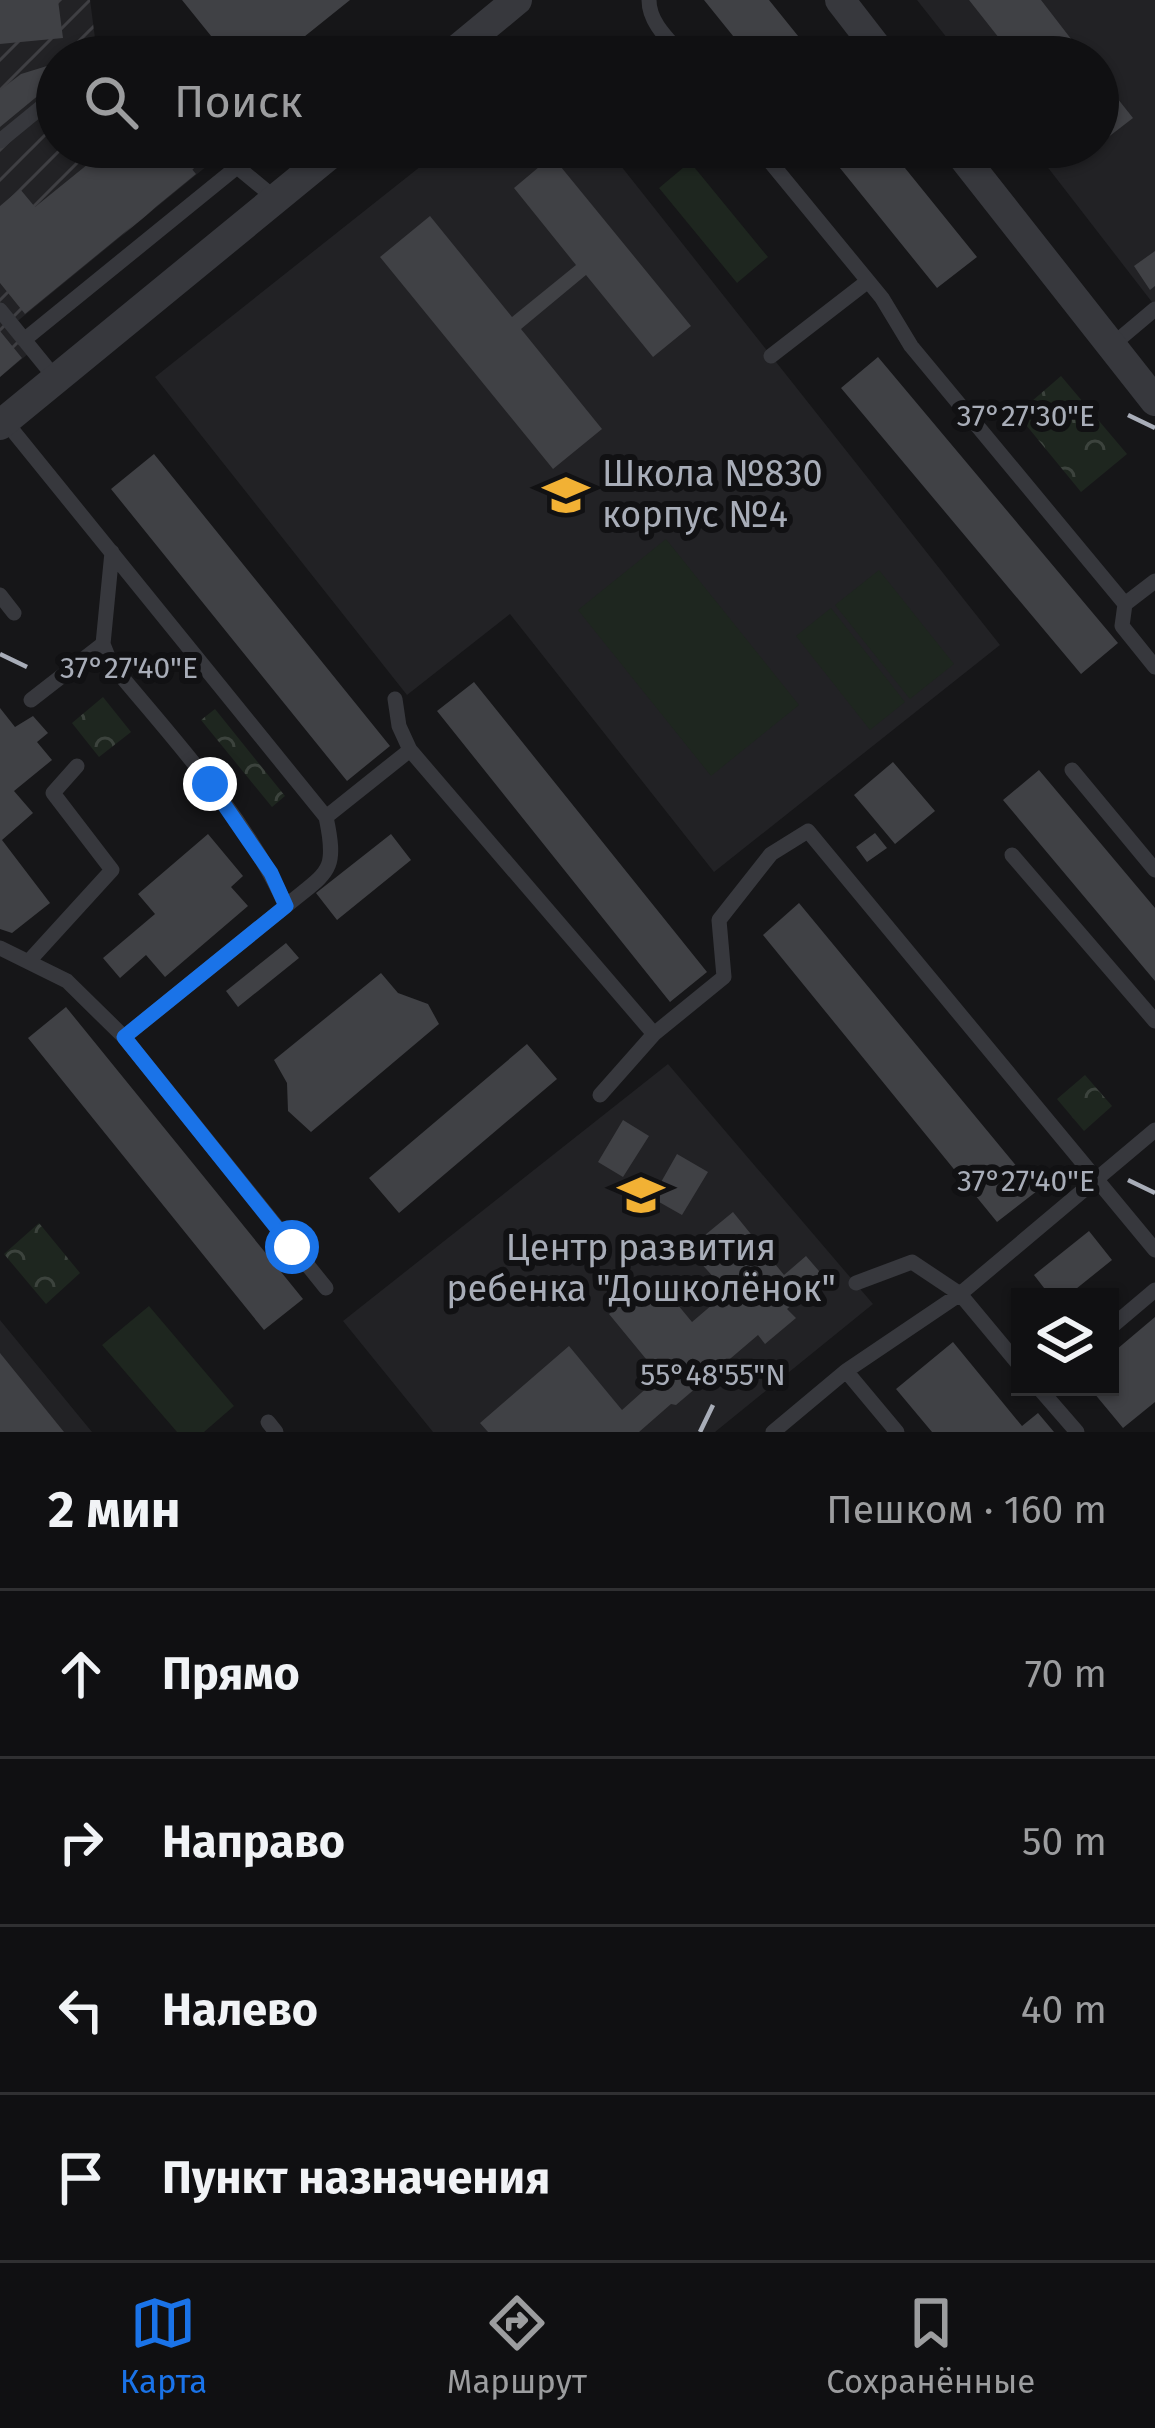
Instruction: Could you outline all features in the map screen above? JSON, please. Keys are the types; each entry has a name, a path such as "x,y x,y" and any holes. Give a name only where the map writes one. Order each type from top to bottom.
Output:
{"street":[{"path":"473,36 517,0"},
{"path":"840,0 868,36"},
{"path":"3,423 314,168"},
{"path":"971,168 1155,401"}],"lane":[{"path":"650,0 652,18 667,36"},
{"path":"0,141 36,111"},
{"path":"24,340 236,168"},
{"path":"238,168 276,199"},
{"path":"775,168 882,298 911,346 1125,604"},
{"path":"771,356 868,281"},
{"path":"1111,346 1155,309"},
{"path":"0,310 56,379"},
{"path":"3,423 326,817 333,850 330,867 124,1037"},
{"path":"112,552 103,644 111,664 222,801 271,873 286,906"},
{"path":"1155,580 1125,604 1122,626 1155,667"},
{"path":"0,595 14,614"},
{"path":"31,700 103,644"},
{"path":"395,699 399,725 410,749 654,1034"},
{"path":"326,817 410,749"},
{"path":"29,961 112,870 53,793 77,766"},
{"path":"1072,770 1155,870"},
{"path":"600,1095 654,1034 724,977 719,920 771,854 808,831 1155,1250"},
{"path":"1012,855 1155,1021"},
{"path":"0,948 67,981 124,1037 326,1288"},
{"path":"773,1432 846,1371 960,1294 1155,1130"},
{"path":"856,1283 912,1262 960,1294 1011,1355"},
{"path":"1119,1320 1155,1290"},
{"path":"846,1371 897,1432"},
{"path":"1047,1396 1077,1432"}],"shaded area":[{"path":"0,0 90,0 95,36 36,36 36,168 204,168 9,328 29,353 0,377"},
{"path":"917,0 1155,0 1155,306 1048,168 1119,168 1119,36 945,36"},
{"name":"Школа №830 корпус №4","path":"419,168 623,168 1000,645 714,872 510,614 407,695 155,377"},
{"name":"Центр развития ребенка \"Дошколёнок\"","path":"668,1064 873,1304 715,1432 433,1432 343,1321"},
{"path":"0,1320 92,1432 0,1432"}],"green space":[{"path":"683,168 695,168 768,257 737,283 659,188"},
{"path":"1061,376 1127,454 1081,492 1017,414"},
{"path":"666,539 799,705 711,776 578,610"},
{"path":"879,570 954,664 910,699 835,605"},
{"path":"831,608 905,702 870,730 796,636"},
{"path":"103,697 131,732 99,757 72,723"},
{"path":"215,709 285,796 272,807 201,720"},
{"path":"1085,1075 1112,1106 1084,1131 1057,1099"},
{"path":"39,1223 80,1273 46,1304 4,1254"},
{"path":"149,1306 234,1406 204,1432 177,1432 102,1345"}],"building":[{"path":"0,0 58,0 63,36 0,44"},
{"path":"182,0 350,0 305,36 211,36"},
{"path":"704,0 769,0 798,36 733,36"},
{"path":"969,0 1041,0 1069,36 997,36"},
{"path":"36,69 36,97 0,127 0,90"},
{"path":"1119,100 1133,118 1119,129"},
{"path":"83,168 191,168 196,174 25,314 0,283 0,206 20,189 35,207"},
{"path":"538,168 562,168 691,326 653,357 586,275 521,329 602,429 553,469 380,257 430,216 512,317 576,265 514,188"},
{"path":"840,168 905,168 977,257 937,288"},
{"path":"1155,251 1155,286 1150,290 1134,266"},
{"path":"0,331 22,358 0,377"},
{"path":"878,357 1118,643 1081,674 841,388"},
{"path":"154,454 390,746 347,781 111,489"},
{"path":"474,682 707,972 670,1002 437,711"},
{"path":"0,708 15,727 33,716 48,733 37,742 52,760 14,791 33,813 2,840 50,903 12,933 0,929"},
{"path":"893,762 935,811 895,844 854,795"},
{"path":"1039,770 1155,908 1155,981 1003,800"},
{"path":"875,833 887,848 867,862 856,847"},
{"path":"208,834 243,876 231,887 248,906 165,977 146,955 120,978 103,958 155,914 138,894"},
{"path":"391,834 411,860 337,920 316,893"},
{"path":"799,903 1037,1191 997,1222 763,935"},
{"path":"286,943 299,958 238,1007 226,991"},
{"path":"381,973 398,993 428,1004 439,1024 311,1132 288,1111 287,1083 274,1060"},
{"path":"66,1007 303,1299 264,1330 28,1038"},
{"path":"527,1044 557,1079 399,1213 369,1178"},
{"path":"623,1120 649,1136 623,1177 598,1162"},
{"path":"677,1154 708,1172 682,1215 652,1198"},
{"path":"733,1212 784,1275 806,1256 825,1278 787,1309 796,1318 765,1344 758,1335 639,1432 488,1432 480,1423 569,1346 622,1410 660,1376 609,1314 654,1276 692,1322 727,1292 688,1249"},
{"path":"1089,1231 1112,1260 1077,1288 1044,1288 1034,1275"},
{"path":"1155,1317 1155,1402 1123,1428 1096,1396 1119,1396 1119,1347"},
{"path":"953,1342 1022,1426 1038,1413 1054,1432 932,1432 896,1389"},
{"path":"0,1353 64,1432 0,1432"}],"place":[{"name":"Школа №830 корпус №4","path":"566,495"},
{"name":"Центр развития ребенка \"Дошколёнок\"","path":"641,1195"}],"route":[{"path":"210,784 271,873 286,906 124,1037 292,1247"}]}
